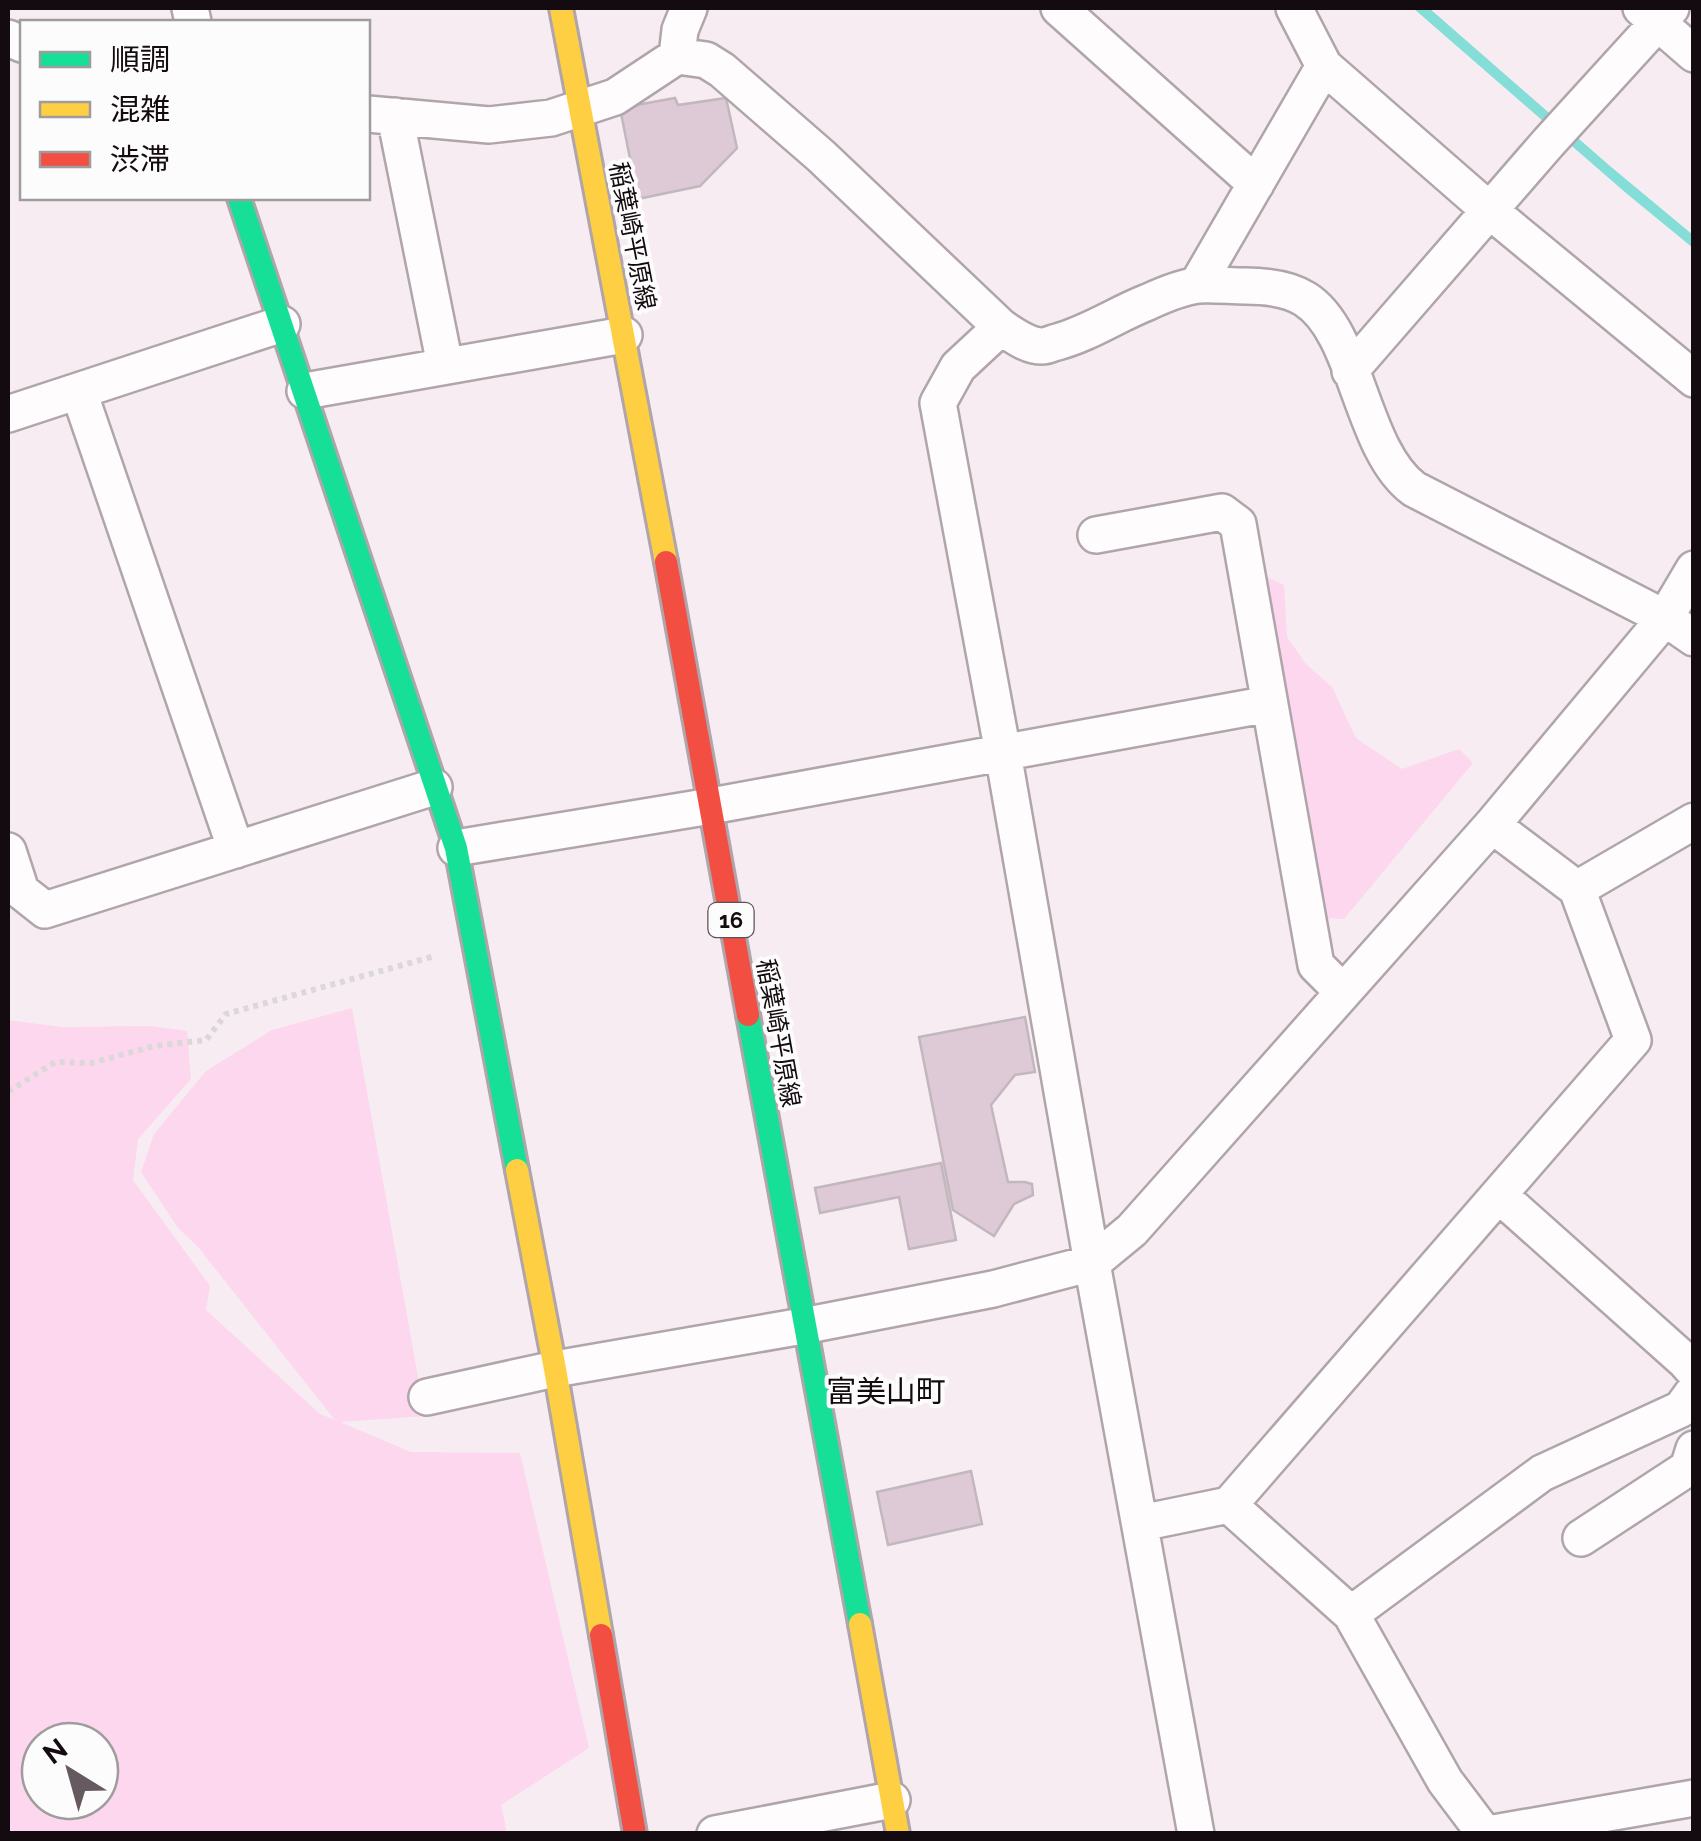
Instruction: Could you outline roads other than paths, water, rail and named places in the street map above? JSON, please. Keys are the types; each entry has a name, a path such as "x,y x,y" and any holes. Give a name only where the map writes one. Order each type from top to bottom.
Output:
{"main road":[{"name":"稲葉崎平原線","path":"560,8 624,335 895,1817"},
{"path":"240,200 456,848 555,1369 634,1834"}],"street":[{"path":"676,56 689,8"},
{"path":"1059,8 1256,184"},
{"path":"1294,8 1324,66 1694,380"},
{"path":"1350,371 1573,115 1656,12 1694,54"},
{"path":"445,366 381,115 489,125 551,118 615,98 676,56 706,60 821,156 1001,327 1022,340 1042,346 1079,336 1147,302 1197,285 1253,286 1284,290 1306,299 1337,340 1365,410 1403,481 1679,628"},
{"path":"1197,285 1324,66"},
{"path":"8,414 282,324"},
{"path":"1001,327 958,368 938,403 1196,1834"},
{"path":"304,391 624,335"},
{"path":"79,392 236,850"},
{"path":"1096,535 1222,512 1238,524 1316,966 1342,991"},
{"path":"427,1397 555,1369 993,1288 1092,1263 1132,1230 1492,825 1679,628 1694,569"},
{"path":"456,848 711,806 1269,704"},
{"path":"8,851 20,891 45,910 434,787"},
{"path":"1578,889 1694,821"},
{"path":"1141,1523 1229,1505 1633,1040 1578,889 1492,825"},
{"path":"1499,1195 1694,1371"},
{"path":"1351,1614 1542,1473 1681,1409 1694,1390"},
{"path":"1581,1538 1688,1468 1694,1449"},
{"path":"1229,1505 1351,1614 1444,1781 1487,1834 1694,1798"},
{"path":"715,1834 895,1817"}],"water":[{"path":"1413,8 1429,8 1693,235 1693,248 1626,193"}],"district":[{"name":"富美山町","path":"886,1392"}]}
